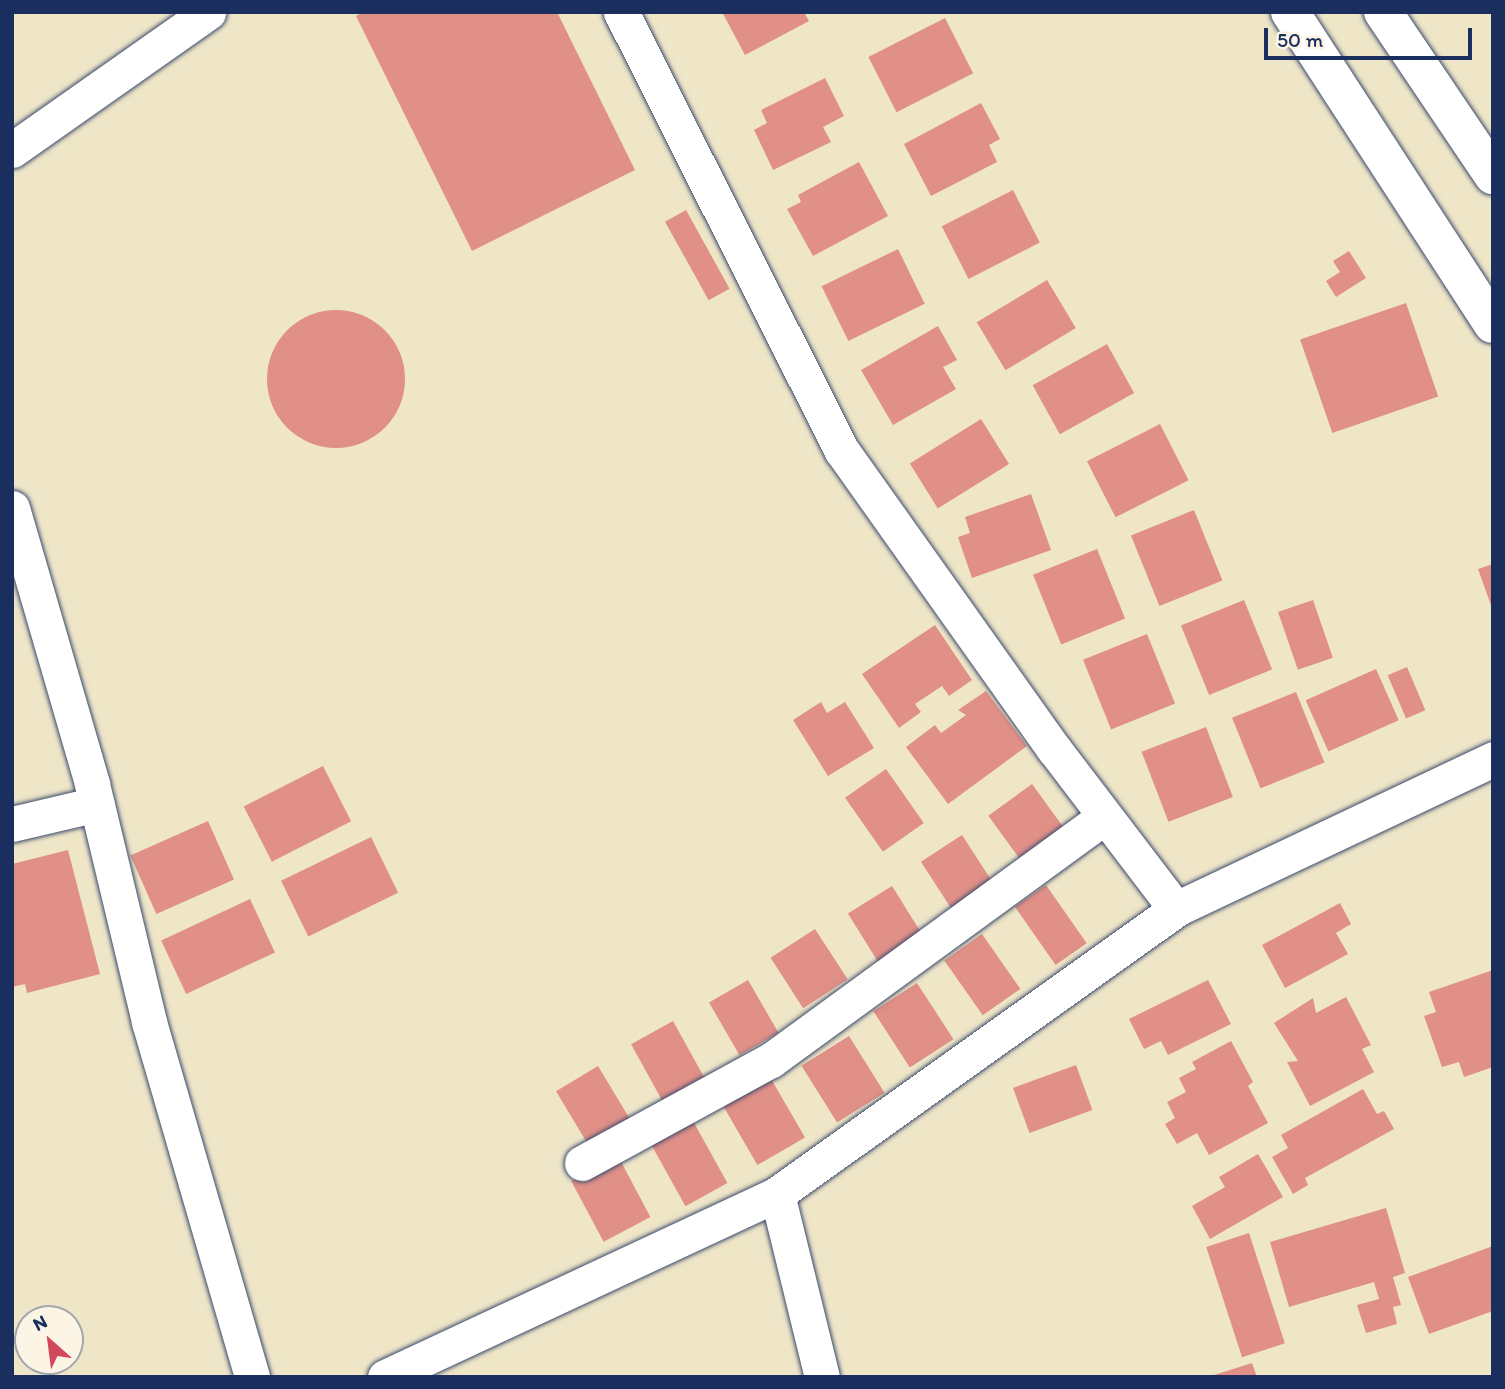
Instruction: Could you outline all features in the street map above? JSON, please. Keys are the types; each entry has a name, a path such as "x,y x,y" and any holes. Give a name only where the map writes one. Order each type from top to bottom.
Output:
{"main road":[{"path":"1290,12 1493,324"},
{"path":"1383,12 1493,175"}],"street":[{"path":"12,150 208,12"},
{"path":"621,12 842,451 1104,817 1176,909"},
{"path":"12,508 97,804 149,1022 252,1377"},
{"path":"386,1377 776,1194 1176,909 1493,759"},
{"path":"12,824 97,804"},
{"path":"582,1163 771,1060 1104,817"},
{"path":"776,1194 822,1377"}],"building":[{"path":"363,12 557,12 635,170 472,251 356,16"},
{"path":"722,12 804,12 809,21 745,55"},
{"path":"945,18 973,73 897,112 868,57"},
{"path":"825,78 844,116 823,127 831,142 773,170 754,130 767,123 761,110"},
{"path":"981,103 1000,139 989,145 997,162 931,196 904,144"},
{"path":"859,162 888,216 813,256 787,209 801,202 798,195"},
{"path":"1013,190 1040,243 969,279 942,226"},
{"path":"686,210 730,289 709,300 665,222"},
{"path":"898,249 925,304 848,341 822,286"},
{"path":"1349,251 1366,278 1336,297 1326,281 1340,272 1333,261"},
{"path":"1047,280 1076,328 1006,370 977,322"},
{"path":"1406,303 1438,397 1332,433 1300,339"},
{"path":"336,310 362,316 385,330 399,353 405,379 399,405 385,428 362,442 336,448 310,442 287,428 273,405 267,379 273,353 287,330 310,316"},
{"path":"938,326 957,360 943,367 956,389 893,425 861,370"},
{"path":"1107,344 1134,393 1060,434 1033,385"},
{"path":"981,419 1009,464 938,508 910,464"},
{"path":"1160,424 1189,480 1116,517 1087,461"},
{"path":"1031,494 1051,550 972,578 958,537 970,533 965,517"},
{"path":"1194,510 1222,580 1159,606 1131,535"},
{"path":"1097,549 1125,619 1061,644 1033,575"},
{"path":"1493,564 1493,608 1492,608 1478,569"},
{"path":"1244,600 1272,670 1209,695 1181,625"},
{"path":"1313,600 1333,658 1298,670 1278,612"},
{"path":"935,625 972,680 949,696 942,686 915,704 921,712 899,728 862,674"},
{"path":"1147,634 1175,704 1111,729 1083,660"},
{"path":"1407,667 1425,710 1406,718 1388,675"},
{"path":"1376,669 1399,720 1328,751 1306,700"},
{"path":"986,691 1027,746 948,804 906,747 935,725 941,733 966,715 958,710"},
{"path":"1296,692 1324,762 1260,788 1232,718"},
{"path":"821,702 827,713 845,702 874,748 828,776 793,720"},
{"path":"1206,727 1233,797 1168,822 1142,752"},
{"path":"323,766 351,821 272,862 244,806"},
{"path":"886,769 924,823 883,852 845,798"},
{"path":"1032,784 1072,839 1028,871 988,816"},
{"path":"208,821 234,879 156,914 130,856"},
{"path":"962,835 992,882 951,909 921,862"},
{"path":"371,837 398,893 308,937 281,881"},
{"path":"68,850 100,974 27,993 25,984 12,987 12,864"},
{"path":"1046,885 1087,943 1056,965 1015,907"},
{"path":"892,886 924,937 880,964 848,914"},
{"path":"250,899 275,952 186,994 161,940"},
{"path":"1340,903 1351,924 1336,933 1348,954 1285,988 1262,945"},
{"path":"815,929 848,979 803,1008 771,958"},
{"path":"982,934 1020,989 983,1015 944,960"},
{"path":"1493,970 1493,1067 1464,1077 1459,1062 1442,1067 1424,1016 1436,1012 1429,992"},
{"path":"748,980 778,1033 740,1055 709,1002"},
{"path":"1208,980 1231,1024 1168,1055 1161,1041 1144,1049 1129,1019"},
{"path":"917,983 953,1039 910,1068 873,1011"},
{"path":"1346,997 1371,1045 1362,1049 1374,1072 1310,1106 1287,1062 1298,1061 1274,1023 1313,998 1316,1013"},
{"path":"673,1021 704,1077 662,1100 631,1044"},
{"path":"849,1036 885,1093 837,1122 802,1066"},
{"path":"1231,1041 1253,1082 1248,1086 1268,1123 1209,1155 1197,1133 1177,1144 1165,1124 1175,1118 1167,1102 1186,1092 1179,1078 1196,1069 1192,1062"},
{"path":"1076,1065 1092,1110 1029,1133 1013,1088"},
{"path":"598,1066 632,1123 590,1148 556,1091"},
{"path":"770,1077 805,1138 757,1165 722,1104"},
{"path":"1363,1089 1377,1114 1384,1111 1394,1129 1305,1178 1308,1185 1293,1194 1272,1157 1288,1148 1281,1135"},
{"path":"693,1121 727,1183 685,1206 651,1144"},
{"path":"1258,1154 1283,1197 1210,1239 1192,1206 1225,1187 1219,1177"},
{"path":"618,1156 650,1217 604,1242 571,1181"},
{"path":"1386,1208 1405,1273 1393,1277 1401,1305 1393,1307 1397,1324 1366,1333 1357,1305 1379,1299 1374,1282 1289,1307 1270,1242"},
{"path":"1249,1233 1285,1343 1242,1357 1206,1247"},
{"path":"1493,1246 1493,1311 1429,1334 1408,1277"},
{"path":"1252,1363 1257,1377 1211,1377 1211,1376"}]}
